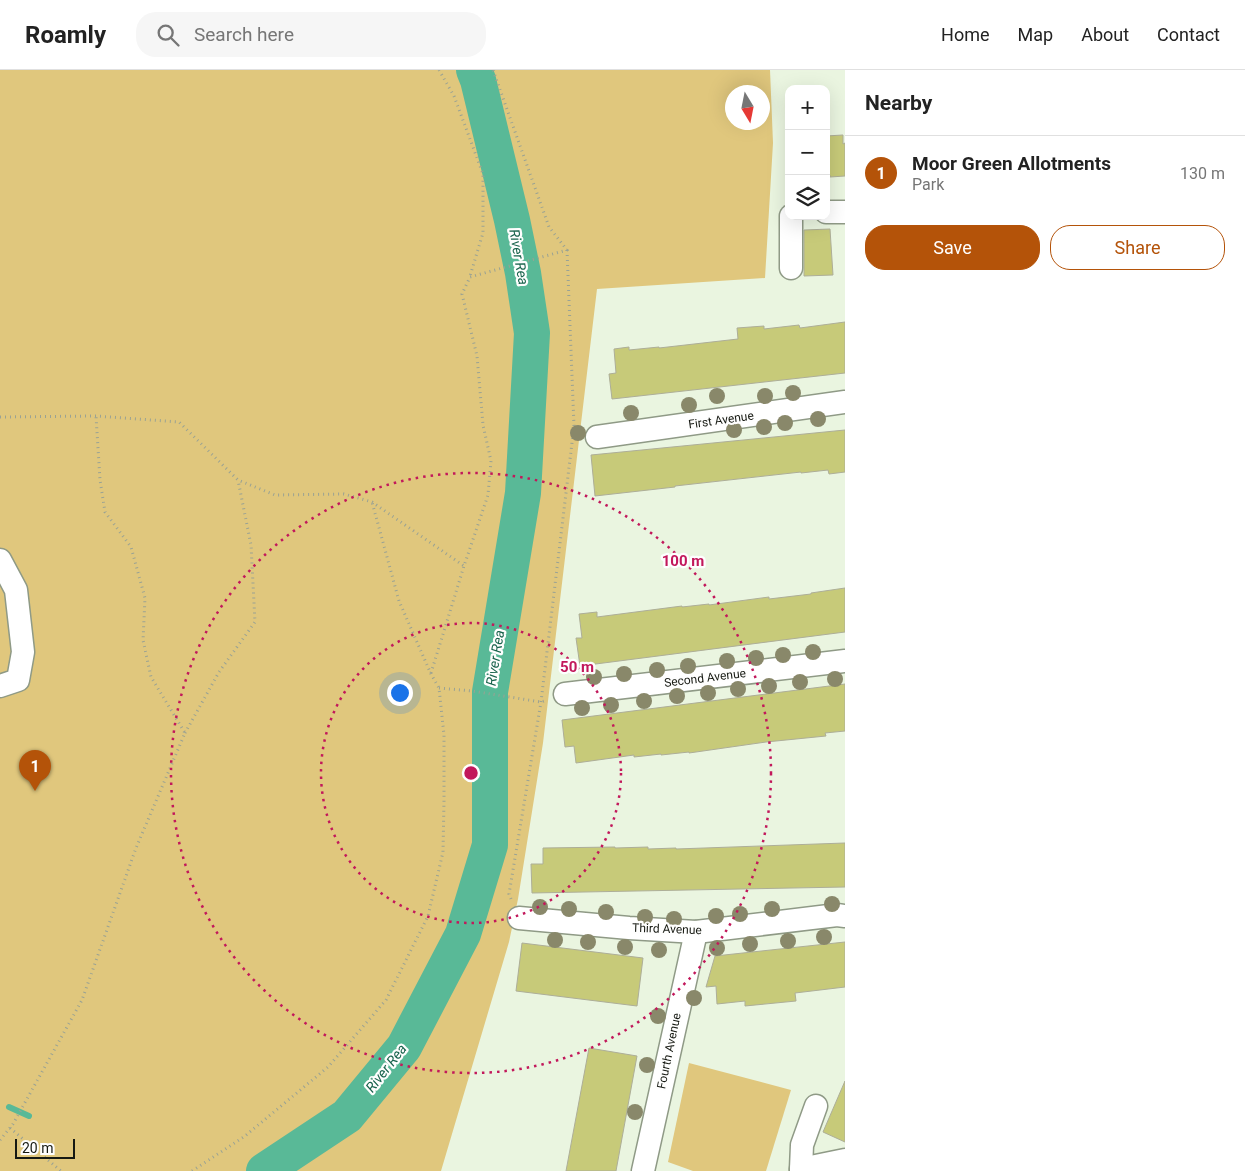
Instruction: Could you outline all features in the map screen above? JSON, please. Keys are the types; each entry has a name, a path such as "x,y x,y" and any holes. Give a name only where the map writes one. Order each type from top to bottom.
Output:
{"street":[{"path":"830,212 845,212"},
{"path":"791,220 791,268"},
{"name":"First Avenue","path":"597,437 845,402"},
{"path":"0,560 16,590 23,652 18,680 0,686"},
{"name":"Second Avenue","path":"565,694 845,662"},
{"name":"Third Avenue","path":"519,918 696,932 837,915 845,916"},
{"name":"Fourth Avenue","path":"643,1171 696,932"},
{"path":"816,1106 802,1145 801,1170 845,1160"}],"path":[{"path":"431,674 488,495 491,461 483,425 477,356 462,294 470,277 483,233 483,174 454,96 439,70"},
{"path":"493,70 549,227 567,250 574,426 541,702 509,894 519,918"},
{"path":"470,277 567,250"},
{"path":"0,417 96,416 179,422 238,480 275,495 344,494 372,502 464,566"},
{"path":"96,416 104,512 131,547 145,598 143,640 151,677 185,733"},
{"path":"574,426 597,437"},
{"path":"0,1140 13,1124 82,1000 136,848 185,733 220,672 255,622 251,545 238,480"},
{"path":"192,1171 245,1136 328,1068 386,1000 428,916 443,852 444,735 439,688 399,601 372,502"},
{"path":"439,688 472,691 541,702"},
{"path":"10,1128 61,1171"}],"shaded area":[{"path":"0,70 770,70 773,143 765,278 597,289 543,743 518,899 509,942 441,1171 0,1171"},
{"path":"689,1063 791,1090 766,1171 693,1171 668,1162"}],"building":[{"path":"843,135 843,144 845,143 845,176 830,177 830,136"},
{"path":"830,229 833,275 804,276 804,230"},
{"path":"845,322 845,373 612,399 609,374 616,373 614,349 629,347 629,350 659,348 738,339 737,328 764,326 764,329 799,325 800,328"},
{"path":"845,430 845,472 829,474 828,470 801,472 595,496 591,455"},
{"path":"845,588 845,632 580,666 576,638 582,638 579,614 597,612 597,617 682,606 709,605 769,597 769,599"},
{"path":"845,684 845,731 825,733 826,736 689,753 634,757 634,755 576,763 574,746 565,747 562,720"},
{"path":"845,843 845,887 532,893 531,864 543,864 543,848 648,847 648,849 676,849"},
{"path":"845,942 845,987 795,993 796,1001 745,1006 745,1001 717,1004 716,986 706,987 715,956"},
{"path":"522,943 643,958 637,1006 516,991"},
{"path":"589,1048 637,1056 616,1171 566,1171"},
{"path":"845,1081 845,1142 823,1132"}],"waterway":[{"name":"River Rea","path":"264,1171 347,1116 404,1047 463,934 490,845 490,692 523,493 532,333 523,273 512,220 474,70"},
{"path":"9,1107 29,1116"}],"place":[{"name":"Moor Green Allotments","path":"35,791"}]}
